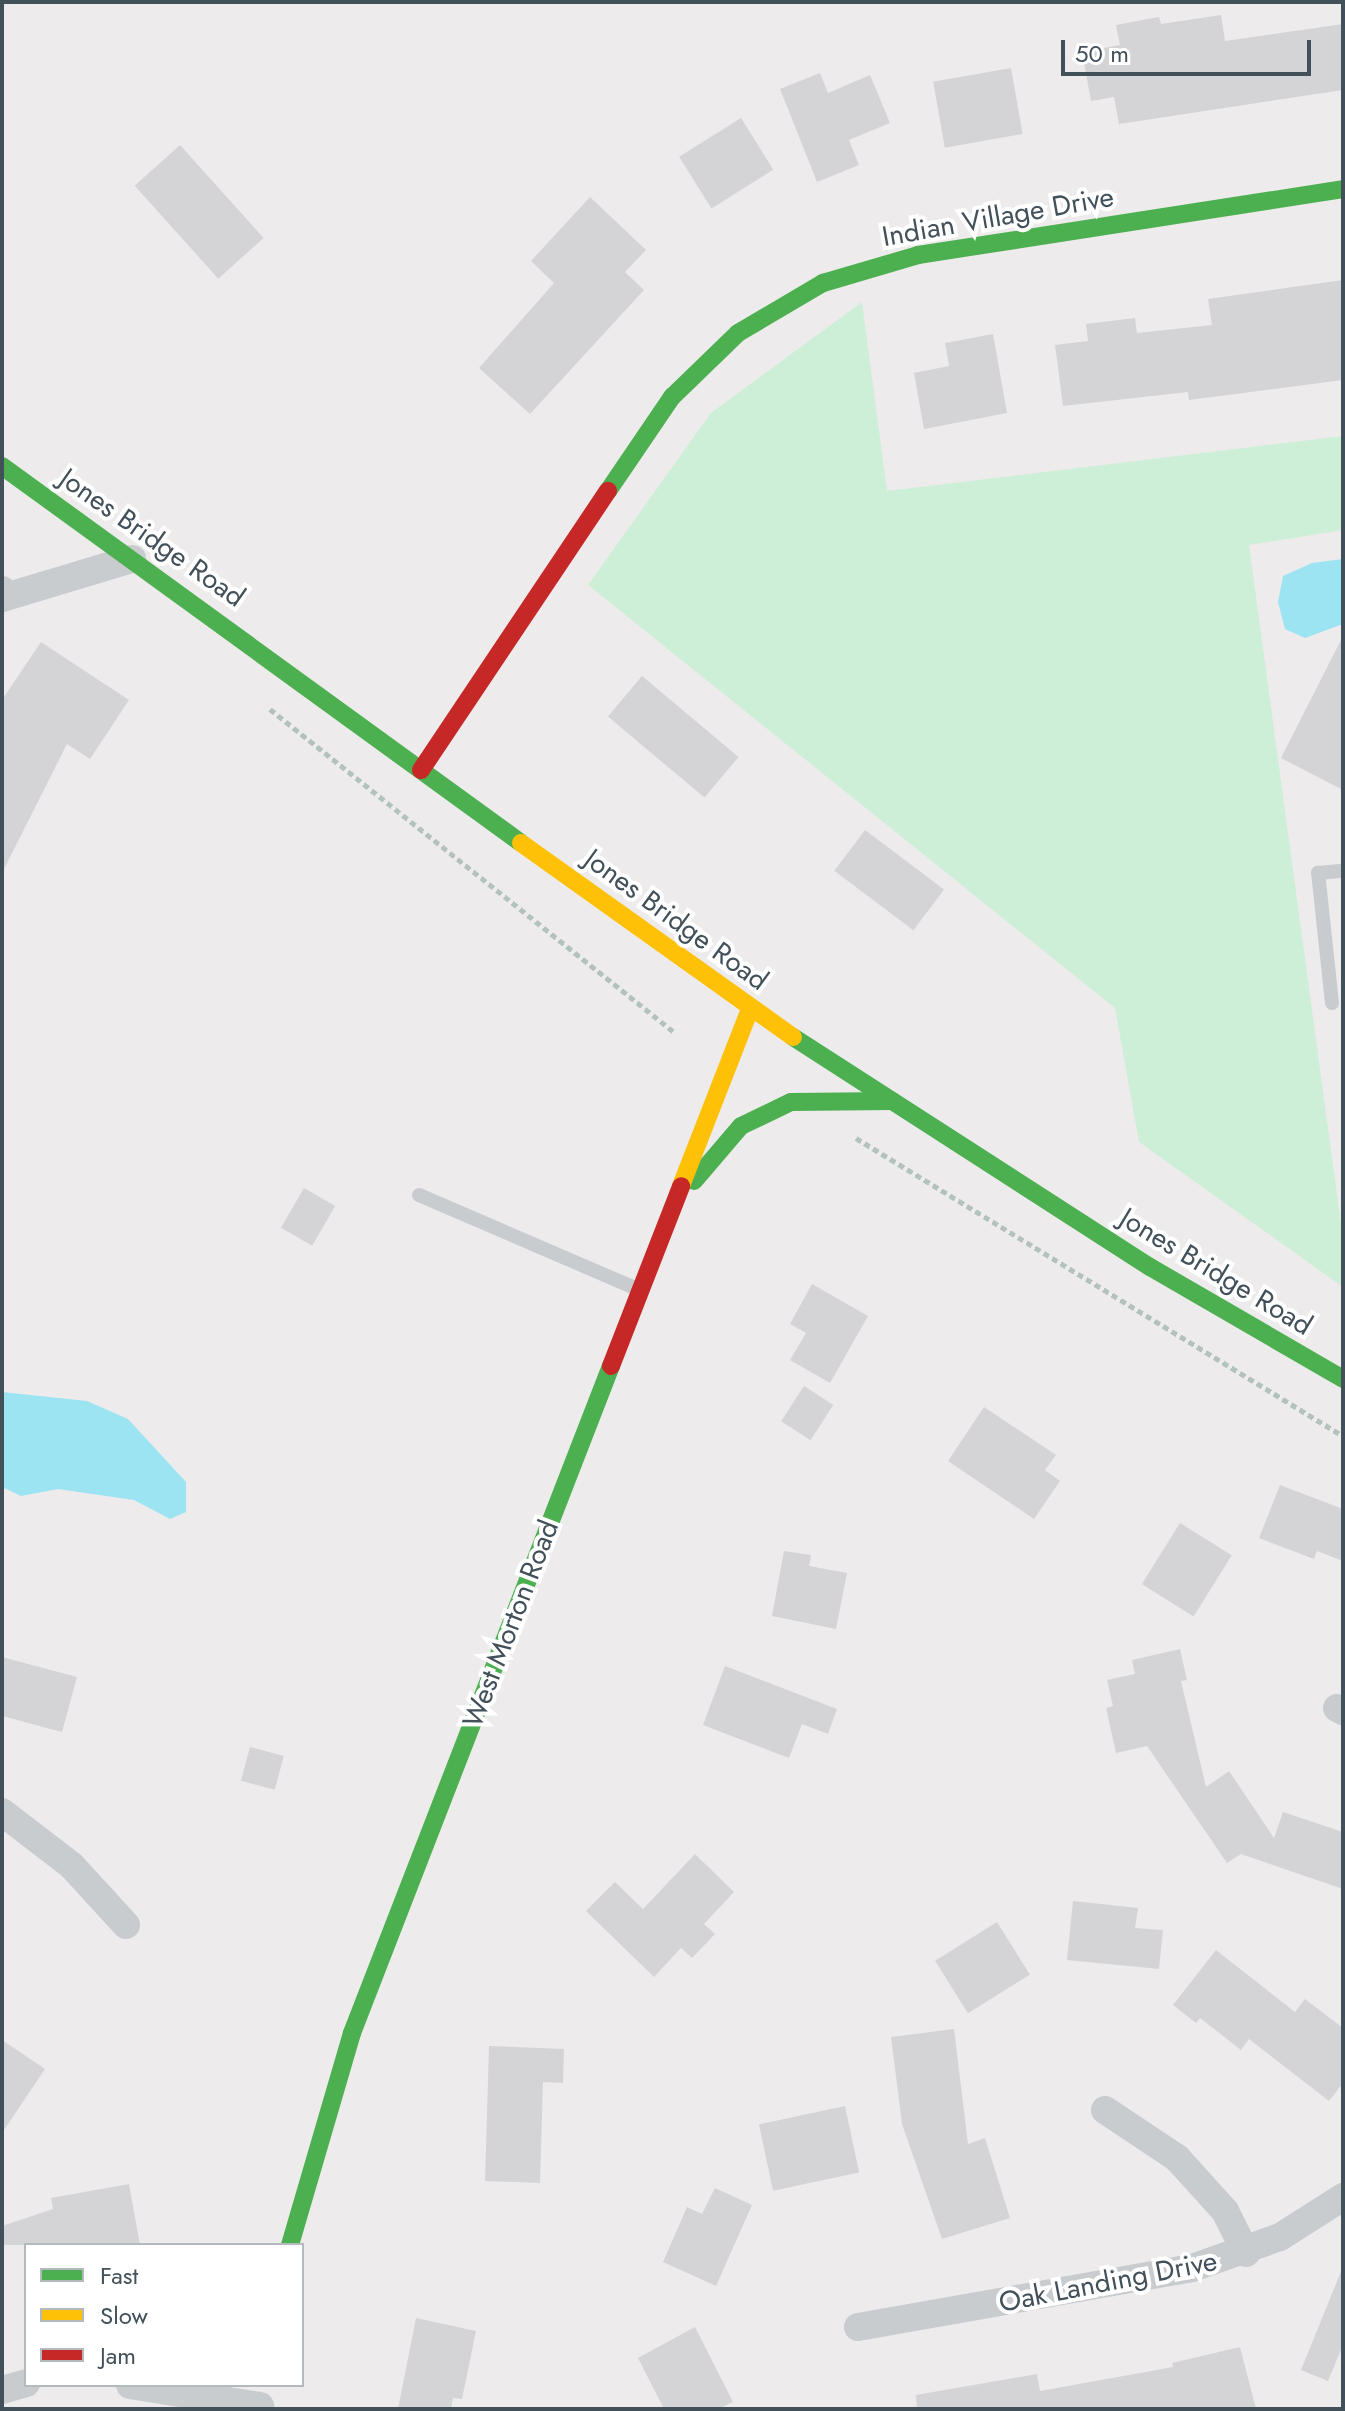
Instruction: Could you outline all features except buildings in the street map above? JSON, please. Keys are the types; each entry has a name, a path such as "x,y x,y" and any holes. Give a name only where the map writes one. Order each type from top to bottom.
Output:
{"street":[{"name":"Indian Village Drive","path":"421,770 672,397 738,333 823,283 918,255 1343,189"},
{"name":"Jones Bridge Road","path":"2,466 750,1009 1150,1267 1343,1379"},
{"path":"2,590 2,598 132,559"},
{"name":"West Morton Road","path":"291,2243 352,2033 750,1009"},
{"path":"674,1206 741,1126 752,1120 791,1102 892,1101"},
{"path":"2,1812 72,1866 126,1925"},
{"path":"1105,2110 1177,2158 1225,2211 1246,2253"},
{"name":"Oak Landing Drive","path":"858,2327 1118,2284 1246,2253 1322,2215 1343,2197"},
{"path":"2,2390 24,2384"},
{"path":"147,2387 261,2400"}],"lane":[{"path":"1332,1003 1318,873 1343,871"},
{"path":"419,1195 641,1290"}],"path":[{"path":"268,708 674,1032"},
{"path":"845,1131 1343,1436"}],"green space":[{"path":"862,302 887,491 1343,436 1343,530 1249,545 1343,1239 1343,1287 1139,1142 1115,1008 588,585 711,413"}],"water":[{"path":"1343,559 1343,624 1305,638 1285,629 1278,602 1283,576 1312,563"},
{"path":"2,1392 87,1401 128,1419 186,1482 186,1512 170,1519 134,1500 58,1489 21,1496 2,1487"}],"traffic: fast":[{"path":"608,491 672,397 738,333 823,283 918,255 1343,189"},
{"path":"2,466 521,843"},
{"path":"793,1037 1150,1267 1343,1379"},
{"path":"694,1181 741,1126 791,1102 892,1101"},
{"path":"291,2243 352,2033 611,1366"}],"traffic: slow":[{"path":"521,843 793,1037"},
{"path":"681,1186 750,1009"}],"traffic: jam":[{"path":"421,770 608,491"},
{"path":"611,1366 681,1186"}]}
